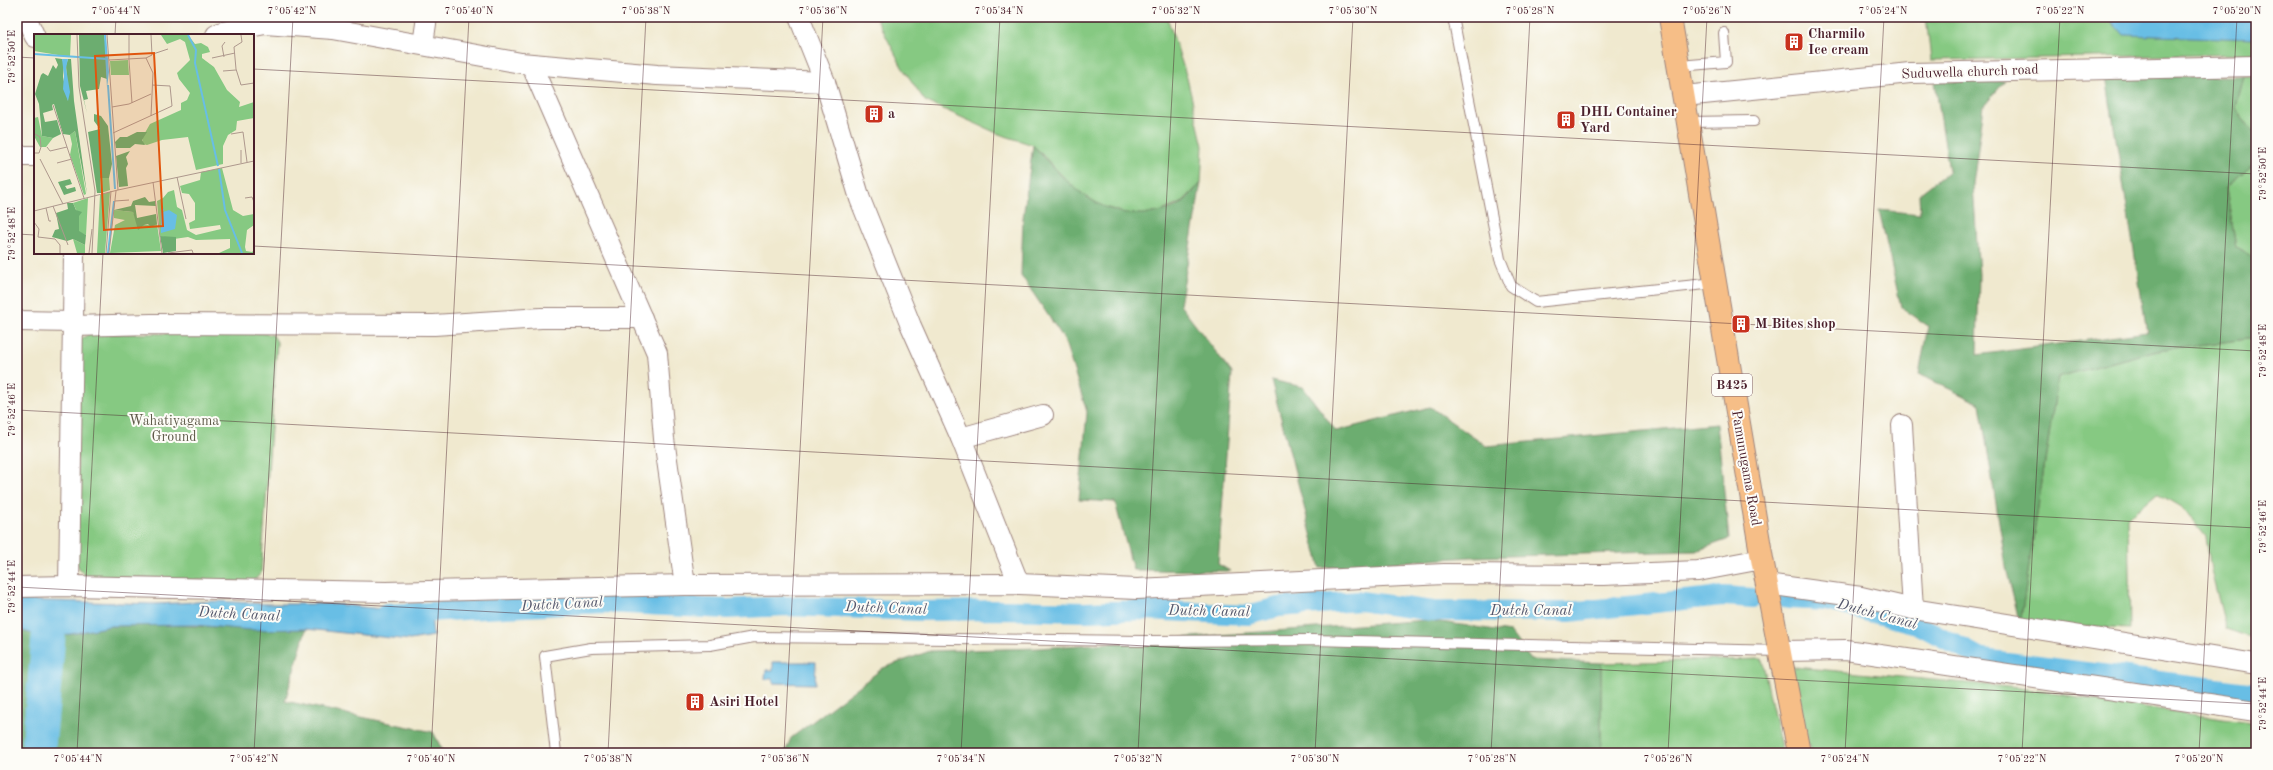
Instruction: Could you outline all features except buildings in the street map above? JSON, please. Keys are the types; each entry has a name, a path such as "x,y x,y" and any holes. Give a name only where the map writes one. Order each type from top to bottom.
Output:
{"main road":[{"name":"Pamunugama Road","path":"1670,17 1762,559 1781,650 1799,753"}],"street":[{"path":"26,17 34,35"},
{"path":"423,44 427,17"},
{"path":"799,17 825,82 860,199 911,326 961,438 1019,584"},
{"path":"218,34 265,24 333,29 531,64 657,76 825,82"},
{"path":"531,64 657,353 664,440 685,585"},
{"name":"Suduwella church road","path":"1684,96 1910,73 2256,66"},
{"path":"17,156 34,156"},
{"path":"69,586 74,254"},
{"path":"17,321 74,324 434,325 541,318 642,318"},
{"path":"961,438 1043,415"},
{"path":"1902,425 1913,609"},
{"path":"17,587 69,586 386,592 685,585 1019,584 1137,589 1444,574 1603,575 1698,571 1762,559"},
{"path":"1767,584 1861,597 1913,609 2256,664"},
{"path":"1781,650 1846,650 2256,711"}],"lane":[{"path":"1453,17 1500,259 1511,286 1536,302 1715,282"},
{"path":"1679,66 1726,62 1724,33"},
{"path":"1688,122 1754,121"},
{"path":"556,753 545,656 591,648 710,645 754,637 1146,642 1312,640 1781,650"}],"green space":[{"path":"876,17 1167,17 1187,78 1203,146 1201,183 1181,203 1159,212 1135,216 1101,206 1074,188 1033,145 999,134 925,101 902,67"},
{"path":"1926,17 2256,17 2256,54 1931,60"},
{"path":"2243,76 2256,76 2256,136 2235,107"},
{"path":"2243,76 2235,107 2256,136 2256,162 2226,188 2236,247 2256,259 2256,338 2157,350 2058,377 2020,624 2007,572 1980,404 1919,374 1928,326 1901,307 1879,210 1920,214 1919,194 1949,171 1935,82 2005,81 1984,106 1973,184 1979,275 1977,355 2147,332 2106,77"},
{"path":"1033,145 1058,172 1085,196 1116,211 1134,214 1153,213 1168,210 1182,203 1201,183 1180,305 1232,373 1218,564 1230,571 1133,570 1115,502 1079,500 1087,412 1064,339 1021,275 1023,218"},
{"path":"2256,162 2256,259 2236,247 2226,188"},
{"name":"Wahatiyagama Ground","path":"262,333 273,335 277,342 261,573 253,582 85,576 77,565 78,341 89,334"},
{"path":"2256,338 2256,639 2226,629 2211,570 2206,537 2184,509 2157,493 2128,518 2130,629 2020,624 2058,377 2157,350"},
{"path":"1271,380 1303,387 1336,431 1430,407 1486,446 1717,424 1729,539 1696,551 1471,557 1320,568"},
{"path":"1427,620 1510,632 1531,660 1601,663 1601,753 785,753 791,738 883,668 930,651 1039,648"},
{"path":"149,625 306,629 285,701 433,732 444,753 17,753 17,629 71,634 111,626"},
{"path":"1762,659 1782,753 1601,753 1601,663"},
{"path":"1784,666 2019,688 2256,724 2256,753 1811,753"}],"water":[{"path":"2104,17 2256,17 2256,39 2123,35 2112,22"},
{"path":"17,600 155,604 218,601 269,604 333,604 431,614 433,636 410,640 306,629 250,630 195,625 111,626 71,634 42,637 17,629"},
{"path":"773,662 816,662 815,684 773,683 773,679 765,679 766,670 773,670"}],"waterway":[{"name":"Dutch Canal","path":"386,614 606,603 727,609 787,606 922,611 1001,610 1085,612 1144,610 1248,615 1278,607 1360,601 1433,611 1569,612 1723,596 1753,598"},
{"path":"1788,599 1827,601 1917,624 1983,659 2256,693"},
{"path":"38,753 50,620"}],"place":[{"name":"Charmilo Ice cream","path":"1794,42"},
{"name":"a","path":"874,114"},
{"name":"DHL Container Yard","path":"1566,120"},
{"name":"M Bites shop","path":"1741,324"},
{"name":"Asiri Hotel","path":"695,702"}]}
